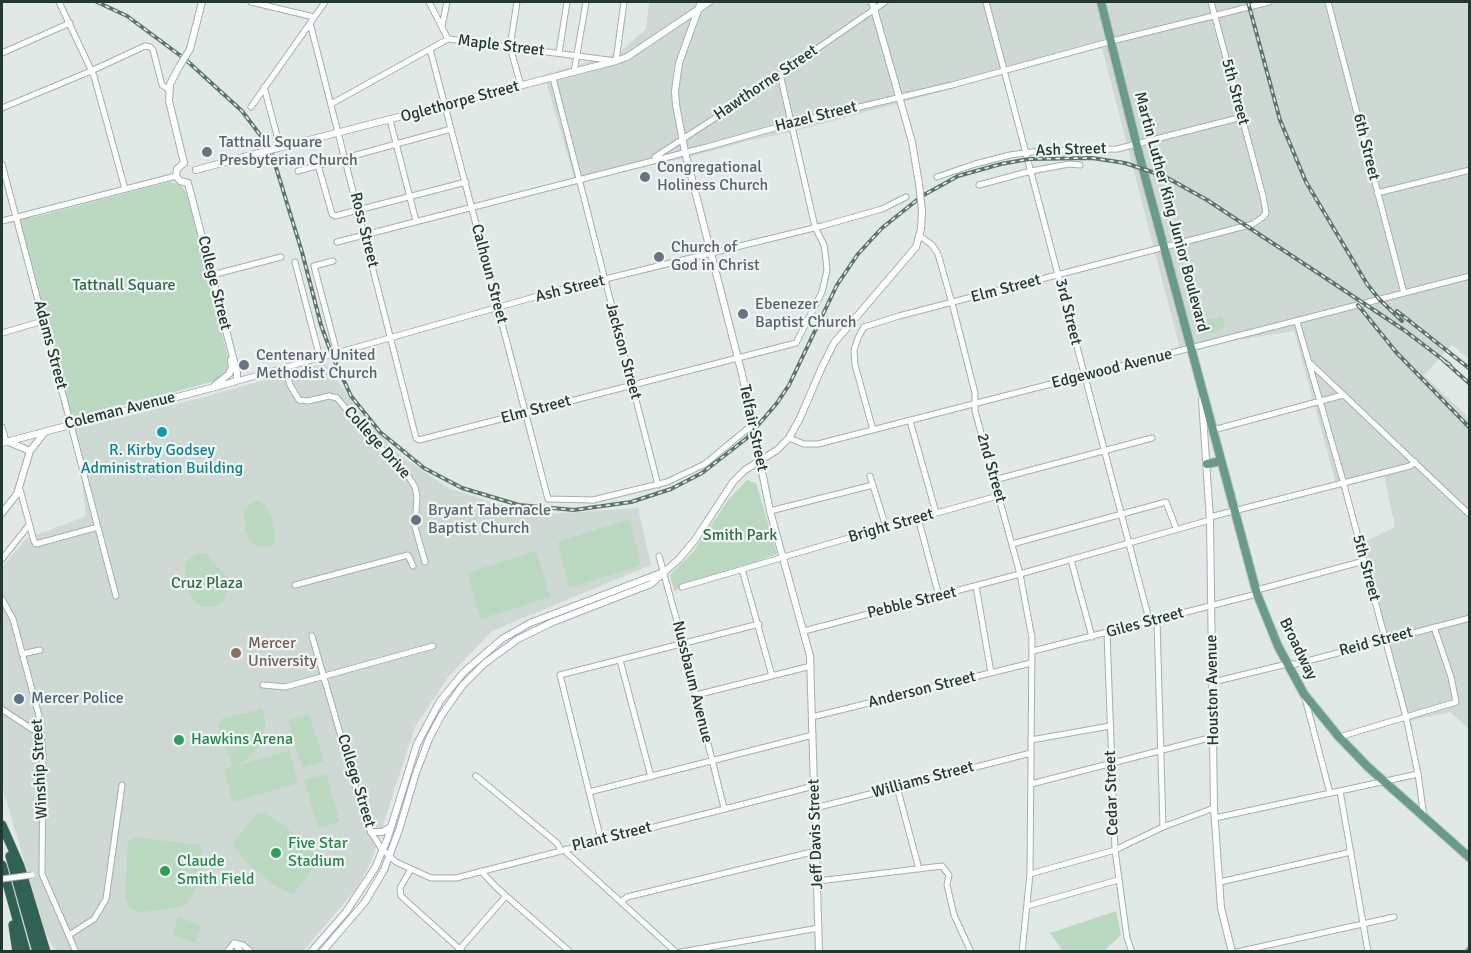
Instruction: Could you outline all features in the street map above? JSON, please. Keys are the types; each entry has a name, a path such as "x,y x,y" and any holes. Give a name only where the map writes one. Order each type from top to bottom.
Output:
{"highway":[{"path":"2,825 38,951"},
{"path":"2,825 20,866 46,951"},
{"path":"2,865 17,951"},
{"path":"4,882 26,951"}],"main road":[{"name":"Martin Luther King Junior Boulevard","path":"1101,2 1213,430"},
{"name":"Broadway","path":"1213,430 1257,592 1287,664 1304,694 1339,737 1470,858"},
{"path":"1207,464 1221,460"}],"street":[{"path":"59,2 91,71 125,189"},
{"path":"184,163 170,111 169,90 172,78 190,49 202,2"},
{"path":"251,2 314,16"},
{"path":"251,107 325,2"},
{"path":"429,2 448,39"},
{"path":"442,27 447,2"},
{"path":"518,2 510,47 521,86"},
{"path":"559,53 567,2"},
{"path":"574,72 586,2"},
{"path":"616,61 624,2"},
{"name":"Oglethorpe Street","path":"196,170 616,61 627,57 699,5 709,2"},
{"path":"322,951 365,902 390,857 429,739 454,698 476,672 507,646 530,632 651,584 665,572 691,544 733,482 777,450 789,438 834,343 916,247 920,236 922,210 912,142 872,2"},
{"name":"Hawthorne Street","path":"645,162 682,140 885,2"},
{"name":"3rd Street","path":"986,2 1006,71 1149,623"},
{"name":"5th Street","path":"1211,2 1263,196 1266,213 1263,217"},
{"name":"Hazel Street","path":"337,243 792,123 1006,71 1269,2"},
{"name":"6th Street","path":"1328,2 1404,293"},
{"name":"Telfair Street","path":"699,5 679,63 675,91 682,140 753,425 770,511 804,631 811,666 812,717"},
{"path":"2,52 70,23"},
{"name":"Ross Street","path":"310,23 416,438"},
{"path":"677,23 684,25 689,33"},
{"name":"Maple Street","path":"331,104 448,39 616,61"},
{"path":"2,108 140,48 150,47 154,52 162,85 169,90"},
{"name":"Calhoun Street","path":"430,49 548,499 593,500 658,485"},
{"path":"780,74 815,227"},
{"name":"Jackson Street","path":"553,78 658,485"},
{"path":"264,87 279,147"},
{"name":"Ash Street","path":"937,177 982,161 1027,152 1106,150 1242,117"},
{"path":"390,120 416,222"},
{"path":"298,171 452,129"},
{"path":"184,163 192,164 196,170 194,178 188,183 180,181 176,176 177,168 184,163"},
{"name":"Adams Street","path":"2,164 116,596"},
{"name":"Ash Street","path":"979,185 1031,171 1069,164 1080,165"},
{"path":"318,165 333,216 466,182"},
{"path":"1377,193 1470,170"},
{"path":"2,221 176,176"},
{"name":"College Street","path":"188,183 237,373 237,379 234,382"},
{"name":"Ash Street","path":"234,382 498,308 711,255 877,210 906,197"},
{"name":"Elm Street","path":"873,430 855,364 854,350 864,327 1253,224 1263,217"},
{"name":"Elm Street","path":"416,438 421,440 796,343 825,283 826,253 815,227"},
{"name":"2nd Street","path":"920,236 932,245 938,254 952,303 975,393 974,405 1020,574 1032,638 1030,874 1022,951"},
{"path":"213,275 281,257"},
{"path":"333,261 314,266 338,353"},
{"path":"295,262 320,358"},
{"name":"Edgewood Avenue","path":"789,438 810,445 974,405 1470,276"},
{"path":"2,333 43,321"},
{"name":"5th Street","path":"1296,322 1310,363 1406,717 1424,817"},
{"path":"210,388 227,376 231,370 230,348"},
{"path":"1310,363 1470,515"},
{"name":"College Drive","path":"285,368 290,385 299,400 308,401 329,396 337,398 371,439 410,478 417,496 415,527 425,562"},
{"name":"Coleman Avenue","path":"4,442 234,382"},
{"name":"Houston Avenue","path":"1202,391 1210,518 1214,808 1221,908 1231,951"},
{"path":"1205,444 1205,439 1213,430 1343,395"},
{"path":"910,421 936,513"},
{"path":"658,485 705,464 753,425"},
{"path":"2,427 4,442 12,442 30,451"},
{"path":"2,513 17,494 30,451 40,436 48,430"},
{"path":"994,480 1152,438"},
{"name":"Pebble Street","path":"804,631 1071,560 1235,510 1410,466 1415,462"},
{"path":"870,477 886,527"},
{"path":"770,511 873,485"},
{"path":"19,486 36,544 98,527"},
{"name":"Bright Street","path":"682,587 783,556 998,496"},
{"path":"1012,543 1166,502 1176,528"},
{"path":"918,518 939,596"},
{"path":"2,559 29,525"},
{"path":"295,585 408,555 413,566"},
{"name":"Nussbaum Avenue","path":"659,556 665,572 724,808"},
{"path":"1071,560 1092,637"},
{"name":"Giles Street","path":"1033,651 1157,621 1364,561"},
{"path":"742,569 772,676"},
{"path":"311,951 356,898 383,850 409,765 423,730 445,693 474,662 502,639 539,619 665,572"},
{"path":"976,586 991,673"},
{"name":"Winship Street","path":"2,599 13,619 39,716 44,796 42,874"},
{"name":"Reid Street","path":"1213,682 1287,664 1296,664 1470,618"},
{"path":"1157,621 1164,827"},
{"path":"601,840 560,675 759,624"},
{"path":"1339,737 1456,702 1451,677 1434,627"},
{"name":"Cedar Street","path":"1107,633 1115,849 1126,938 1132,951"},
{"name":"College Street","path":"312,636 365,820 383,850 390,857 411,869"},
{"path":"263,685 285,687 433,646"},
{"path":"22,654 40,650"},
{"path":"620,660 651,777"},
{"name":"Anderson Street","path":"812,717 1031,663"},
{"path":"696,695 811,666"},
{"path":"1304,694 1330,793"},
{"path":"3,710 41,735"},
{"name":"Jeff Davis Street","path":"812,717 819,951"},
{"path":"1031,740 1110,726"},
{"path":"589,792 813,735"},
{"path":"1031,784 1214,737"},
{"name":"Williams Street","path":"815,808 1031,753"},
{"path":"1215,818 1418,774"},
{"path":"476,776 557,843 675,951"},
{"path":"69,935 94,919 106,899 122,785"},
{"name":"Plant Street","path":"411,869 436,879 456,878 814,786"},
{"path":"897,787 918,869"},
{"path":"1340,791 1368,951"},
{"path":"1030,874 1115,849 1214,808"},
{"path":"371,832 382,832 391,827"},
{"path":"621,902 627,897 816,851"},
{"path":"1220,882 1351,852"},
{"path":"818,881 942,866 949,875 947,885 954,915 971,951"},
{"path":"411,869 400,888 401,896 460,951 506,896"},
{"path":"481,871 506,896 570,951"},
{"path":"4,882 42,874 76,951"},
{"path":"1027,906 1118,880"},
{"path":"1231,951 1364,926 1394,917"},
{"path":"681,951 819,928"},
{"path":"227,951 234,943"},
{"path":"234,943 241,951"},
{"path":"234,943 243,945 250,951"}],"shaded area":[{"path":"649,2 1469,2 1469,359 1452,345 1424,375 1469,418 1469,729 1450,712 1410,721 1362,543 1395,527 1384,476 1337,487 1294,331 1180,349 1102,48 792,132 751,140 681,159 574,177 544,75 619,53 646,29"},
{"name":"Mercer University","path":"325,363 358,410 397,453 448,488 532,515 638,508 651,565 492,631 449,676 415,727 371,862 357,888 303,951 55,951 46,934 2,786 2,567 26,539 86,516 76,429 204,397"}],"green space":[{"name":"Tattnall Square","path":"169,182 180,184 187,194 229,362 227,372 219,380 78,417 74,416 70,411 20,225 21,220 24,217 31,218"},
{"path":"1221,316 1225,321 1224,327 1217,332 1201,335 1196,325"},
{"name":"Smith Park","path":"747,480 756,483 777,554 736,569 680,584 681,588 674,591 670,575 693,552 729,499"},
{"path":"254,501 266,505 272,519 276,536 274,544 270,546 255,545 248,537 244,510"},
{"path":"630,519 641,565 569,588 558,542"},
{"path":"536,551 550,597 481,619 467,573"},
{"name":"Cruz Plaza","path":"195,554 209,555 213,563 225,574 229,585 224,601 214,607 204,607 195,602 184,581 186,563"},
{"path":"262,709 266,723 261,744 246,760 234,766 289,751 298,783 233,802 224,769 232,766 218,725 223,718"},
{"path":"309,714 324,761 302,768 288,720"},
{"path":"326,774 340,822 318,828 304,780"},
{"name":"Five Star Stadium","path":"262,812 306,844 320,860 293,894 273,884 247,863 234,847 234,841 258,813"},
{"name":"Claude Smith Field","path":"134,837 201,845 204,877 189,901 182,906 165,910 140,912 130,909 125,897 128,842"},
{"path":"1116,911 1121,935 1104,951 1063,951 1050,933"},
{"path":"178,917 201,925 195,943 172,935"}],"railway":[{"path":"97,2 127,16 185,59 242,111 270,148 302,252 321,325 332,355 351,396 380,432 424,468 462,488 519,505 574,510 631,502 671,489 702,473 747,438 777,403 789,385 837,285 858,254 882,228 922,196 958,176 1029,159 1092,158 1125,163 1164,176 1207,200 1321,275 1404,330 1450,365"},
{"path":"1248,2 1280,120 1306,182 1367,284 1402,321"},
{"path":"1358,305 1396,352 1470,428"},
{"path":"1397,311 1470,369"},
{"path":"1443,360 1470,384"}],"place":[{"name":"Tattnall Square Presbyterian Church","path":"207,152"},
{"name":"Congregational Holiness Church","path":"645,177"},
{"name":"Church of God in Christ","path":"659,257"},
{"name":"Ebenezer Baptist Church","path":"743,314"},
{"name":"Centenary United Methodist Church","path":"244,365"},
{"name":"R. Kirby Godsey Administration Building","path":"162,432"},
{"name":"Bryant Tabernacle Baptist Church","path":"416,520"},
{"name":"Mercer University","path":"236,653"},
{"name":"Mercer Police","path":"19,699"},
{"name":"Hawkins Arena","path":"179,740"},
{"name":"Five Star Stadium","path":"276,853"},
{"name":"Claude Smith Field","path":"165,871"}]}
